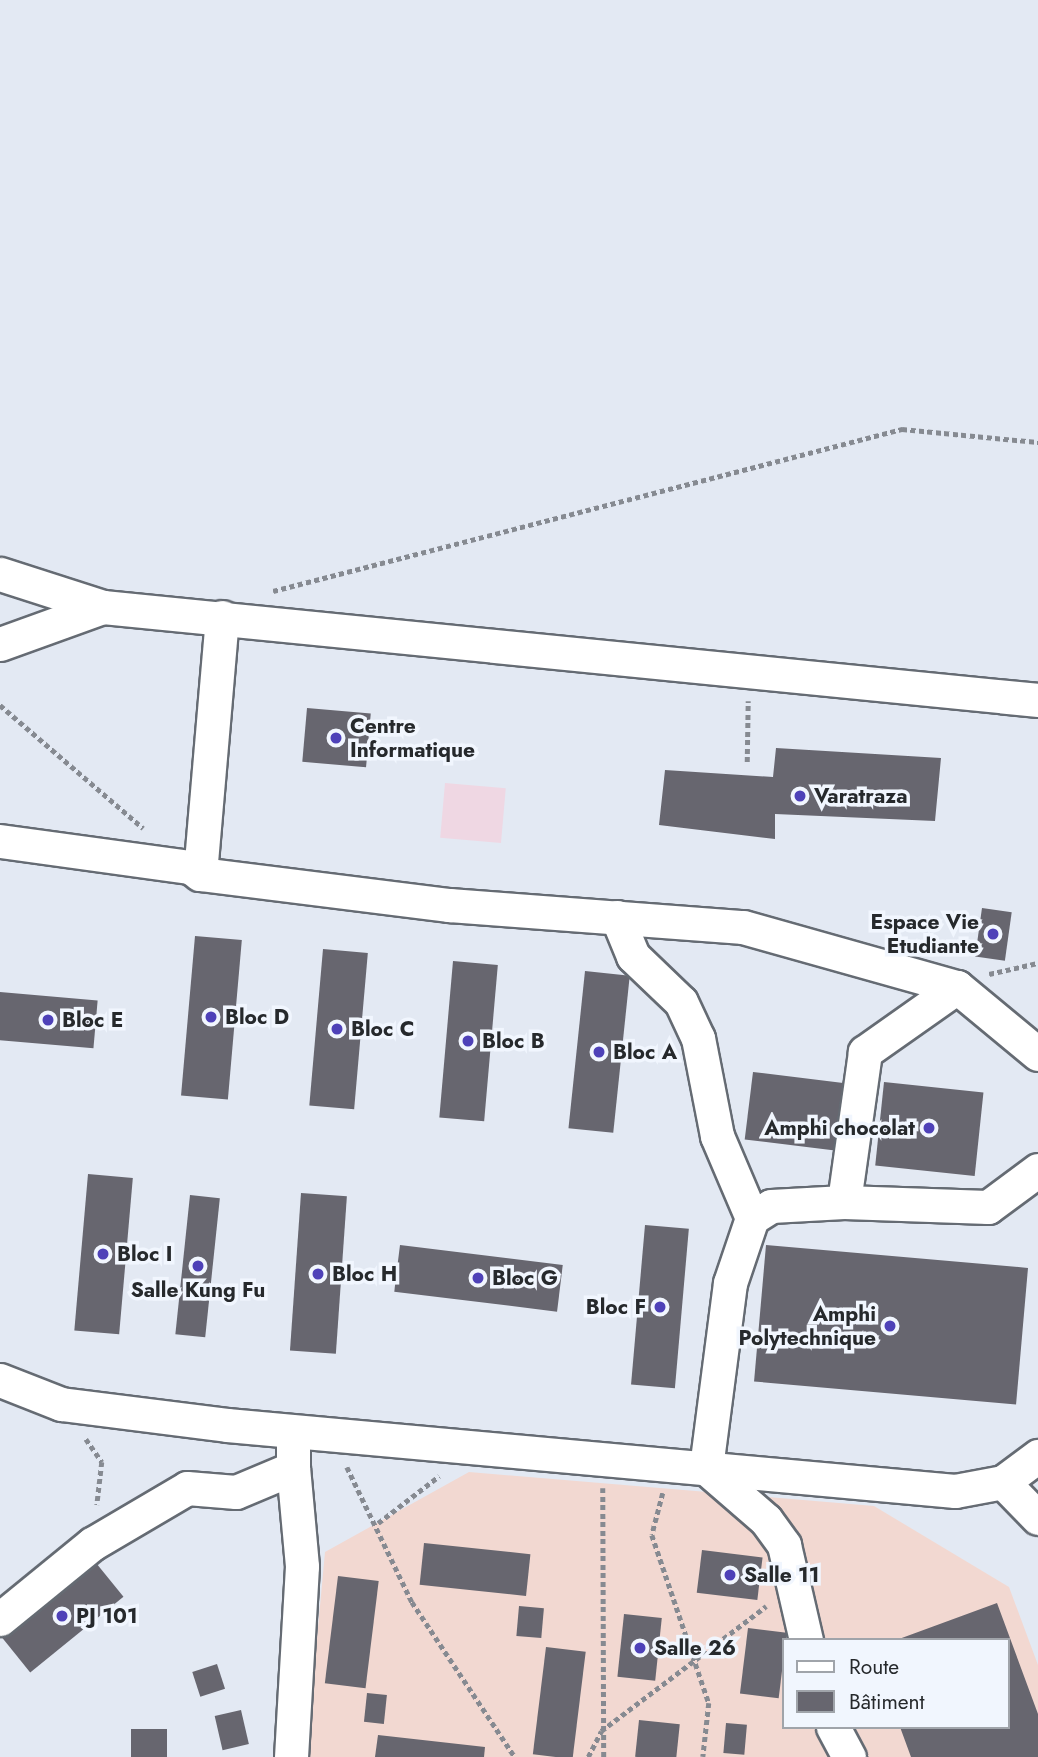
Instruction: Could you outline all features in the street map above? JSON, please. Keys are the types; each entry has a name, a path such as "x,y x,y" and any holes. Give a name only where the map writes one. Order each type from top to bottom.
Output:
{"street":[{"path":"0,574 103,607 756,669 1038,700"},
{"path":"0,644 103,607"},
{"path":"200,874 222,617"},
{"path":"0,841 190,867 200,874 449,905 743,927 957,987 1038,1054"},
{"path":"617,918 634,956 681,1002 698,1038 718,1136 752,1218"},
{"path":"844,1202 865,1052 957,987"},
{"path":"706,1468 730,1283 752,1218 771,1206 844,1202 988,1207 1038,1170"},
{"path":"0,1380 61,1404 293,1432 955,1491 1003,1482 1038,1455"},
{"path":"291,1757 302,1566 293,1468 293,1432"},
{"path":"0,1619 92,1544 187,1488 236,1492 293,1468"},
{"path":"706,1468 766,1520 788,1560 806,1638"},
{"path":"1003,1482 1038,1518"},
{"path":"834,1729 849,1757"}],"path":[{"path":"262,594 902,429 1038,443"},
{"path":"747,762 744,716 756,669"},
{"path":"0,705 147,831"},
{"path":"957,987 975,974 1038,963"},
{"path":"61,1404 102,1462 92,1544"},
{"path":"331,1435 378,1523 412,1602 515,1757"},
{"path":"378,1523 421,1495 466,1447"},
{"path":"603,1460 601,1731 604,1757"},
{"path":"671,1465 652,1535 709,1703 703,1757"},
{"path":"588,1757 601,1731 696,1663 730,1630 777,1598 788,1560"}],"shaded area":[{"path":"445,783 506,788 501,843 440,838"},
{"path":"469,1472 874,1506 1009,1587 1038,1665 1038,1757 306,1757 325,1552"}],"building":[{"name":"Centre Informatique","path":"307,708 371,714 366,767 302,762"},
{"name":"Varatraza","path":"776,748 941,758 935,821 775,814 775,839 659,825 665,770 773,777"},
{"name":"Espace Vie Etudiante","path":"982,908 1012,912 1005,961 975,957"},
{"name":"Bloc D","path":"195,936 242,940 228,1099 181,1095"},
{"name":"Bloc C","path":"323,949 368,953 354,1109 309,1105"},
{"name":"Bloc B","path":"453,961 498,965 484,1121 439,1117"},
{"name":"Bloc A","path":"585,971 630,976 613,1133 568,1128"},
{"name":"Bloc E","path":"0,992 98,1001 93,1048 0,1040"},
{"path":"753,1072 849,1084 841,1151 745,1139"},
{"name":"Amphi chocolat","path":"884,1082 983,1092 975,1176 875,1166"},
{"name":"Bloc I","path":"88,1174 133,1178 119,1334 74,1330"},
{"name":"Bloc H","path":"301,1193 347,1196 336,1354 290,1351"},
{"name":"Salle Kung Fu","path":"190,1195 220,1198 205,1337 175,1334"},
{"name":"Bloc F","path":"645,1225 689,1229 675,1388 631,1384"},
{"name":"Bloc G","path":"400,1245 563,1265 557,1312 394,1292"},
{"name":"Amphi Polytechnique","path":"766,1245 1028,1268 1016,1404 754,1381"},
{"path":"424,1543 530,1554 526,1596 420,1585"},
{"name":"Salle 11","path":"702,1550 763,1557 757,1600 697,1593"},
{"name":"PJ 101","path":"92,1558 123,1597 30,1672 0,1633"},
{"path":"338,1576 379,1581 366,1688 325,1683"},
{"path":"997,1603 1010,1638 902,1638"},
{"path":"519,1606 544,1608 541,1638 516,1636"},
{"name":"Salle 26","path":"624,1614 662,1618 655,1681 617,1677"},
{"path":"748,1628 787,1633 786,1638 782,1638 779,1698 740,1694"},
{"path":"1010,1638 1038,1714 1038,1757 911,1757 901,1729 1010,1729"},
{"path":"546,1647 586,1652 573,1757 533,1754"},
{"path":"217,1664 225,1689 200,1697 192,1672"},
{"path":"367,1693 387,1695 384,1724 364,1722"},
{"path":"241,1710 249,1744 223,1750 215,1716"},
{"path":"639,1720 680,1724 676,1757 635,1757"},
{"path":"726,1723 747,1725 744,1755 723,1753"},
{"path":"131,1729 167,1729 167,1757 131,1757"},
{"path":"378,1735 485,1747 484,1757 375,1757"}],"place":[{"name":"Centre Informatique","path":"336,738"},
{"name":"Varatraza","path":"800,796"},
{"name":"Espace Vie Etudiante","path":"993,934"},
{"name":"Bloc D","path":"211,1017"},
{"name":"Bloc E","path":"48,1020"},
{"name":"Bloc C","path":"337,1029"},
{"name":"Bloc B","path":"468,1041"},
{"name":"Bloc A","path":"599,1052"},
{"name":"Amphi chocolat","path":"929,1128"},
{"name":"Bloc I","path":"103,1254"},
{"name":"Salle Kung Fu","path":"198,1266"},
{"name":"Bloc H","path":"318,1274"},
{"name":"Bloc G","path":"478,1278"},
{"name":"Bloc F","path":"660,1307"},
{"name":"Amphi Polytechnique","path":"890,1326"},
{"name":"Salle 11","path":"730,1575"},
{"name":"PJ 101","path":"62,1616"},
{"name":"Salle 26","path":"640,1648"}]}
